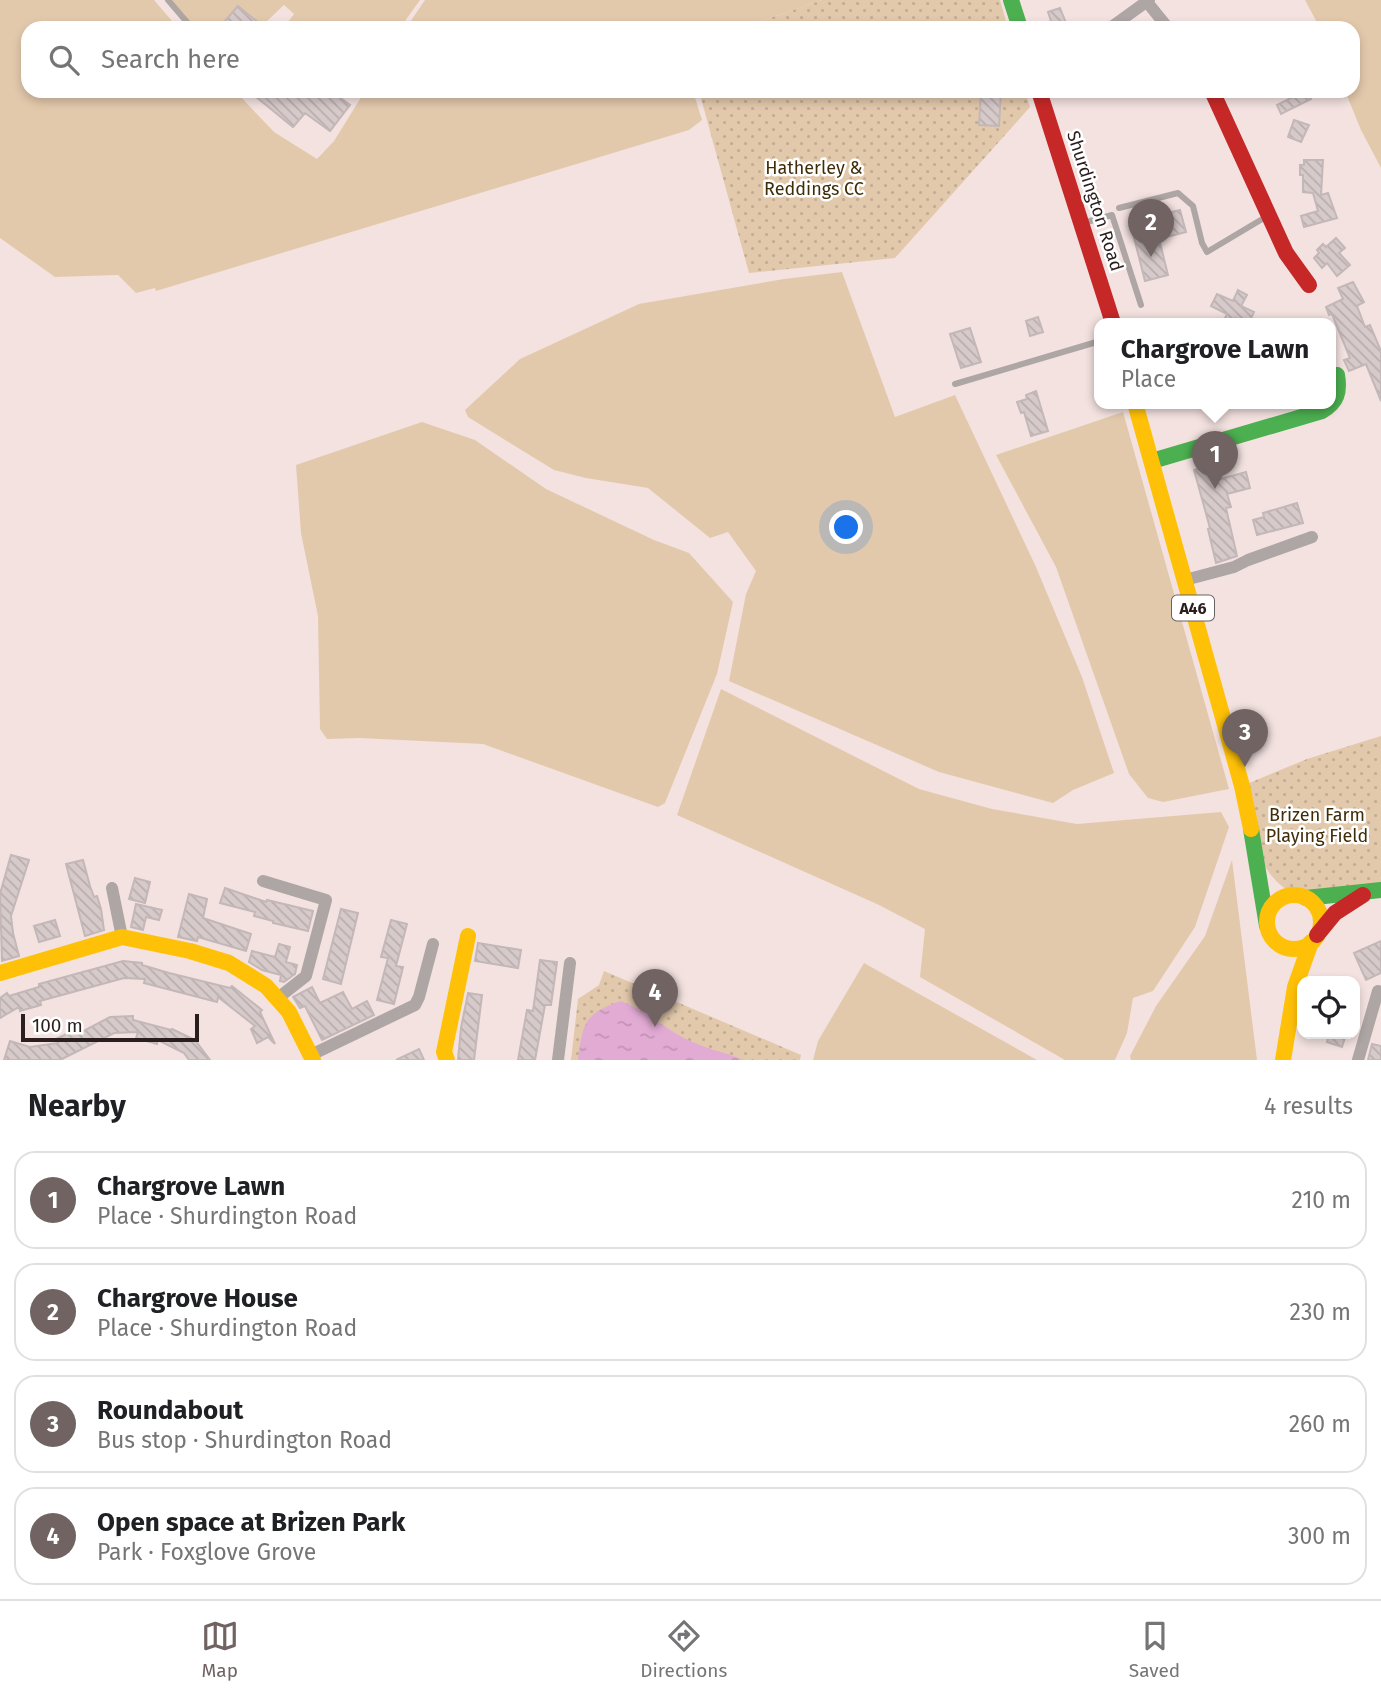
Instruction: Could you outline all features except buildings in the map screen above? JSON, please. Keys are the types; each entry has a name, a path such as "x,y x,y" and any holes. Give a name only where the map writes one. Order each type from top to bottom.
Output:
{"main road":[{"path":"1011,0 1018,21"},
{"name":"Shurdington Road","path":"1041,98 1111,318"},
{"path":"1215,98 1286,253 1309,285"},
{"path":"1336,399 1339,386 1337,375"},
{"name":"A46","path":"1137,409 1234,758 1254,845 1267,926"},
{"path":"1152,461 1325,409"},
{"name":"A46","path":"1254,845 1271,878 1300,896"},
{"path":"1300,896 1318,911 1321,923 1295,987 1283,1060 1284,966 1278,944 1270,935 1267,926 1267,917 1272,906 1282,898 1300,896 1373,892"},
{"path":"1278,944 1292,949 1306,946 1335,913 1373,892"},
{"path":"447,1060 444,1052 468,936"},
{"path":"0,973 122,937 165,945 229,963 255,977 278,998 294,1021 312,1058"}],"street":[{"path":"1120,21 1148,1 1163,21"},
{"path":"1185,580 1234,567 1311,537"},
{"path":"263,881 326,900 306,976 278,998"},
{"path":"113,888 122,937"},
{"path":"312,1058 415,1005 433,944"},
{"path":"558,1060 570,963"},
{"path":"1358,1060 1375,1022 1378,991"}],"lane":[{"path":"168,0 186,21"},
{"path":"1119,208 1178,193 1193,206 1202,243 1207,252 1270,214"},
{"path":"1081,223 1112,215 1141,304"},
{"path":"955,384 1094,343"}],"green space":[{"path":"0,0 154,0 172,21 21,21 21,98 242,98 274,132 317,159 334,141 361,98 695,98 702,120 689,130 156,291 155,288 136,293 118,275 55,277 0,238"},
{"path":"168,0 420,0 405,21 289,21 294,14 284,5 267,21 256,21 238,6 225,21 188,21"},
{"path":"425,0 822,0 761,21 411,21"},
{"path":"822,0 1000,0 1006,21 761,21"},
{"path":"1305,0 1381,0 1381,168 1348,98 1360,98 1360,21 1316,21"},
{"name":"Hatherley & Reddings CC","path":"701,98 1027,98 1030,107 895,258 749,273"},
{"path":"842,272 895,417 955,395 1036,567 1082,677 1114,773 1073,790 1053,803 939,772 729,681 746,594 756,571 728,532 710,538 648,488 554,470 468,417 465,410 520,359 639,304 784,279"},
{"path":"1123,412 1229,789 1163,802 1148,798 1129,774 1056,567 996,455"},
{"path":"422,422 475,440 546,489 654,540 689,553 733,602 717,674 665,803 658,807 483,744 327,739 320,729 318,616 301,533 296,465"},
{"path":"721,689 919,789 992,809 1077,824 1221,812 1229,827 1195,927 1153,991 1133,998 1127,1033 1115,1060 1065,1060 920,977 925,929 879,905 677,815"},
{"name":"Brizen Farm Playing Field","path":"1381,736 1381,890 1306,898 1289,891 1276,881 1259,853 1242,786 1307,759"},
{"path":"1232,860 1257,1060 1131,1060 1130,1056 1156,1006 1205,936"},
{"path":"864,963 1037,1060 813,1060 818,1041"},
{"path":"604,971 801,1055 800,1060 571,1060 578,999 599,985"}],"water":[{"path":"621,1001 690,1041 744,1060 578,1060 584,1028 592,1015"}],"traffic: fast":[{"path":"1011,0 1018,21"},
{"path":"1336,396 1337,375"},
{"path":"1152,461 1325,409"},
{"path":"1251,829 1267,926"},
{"path":"1306,898 1381,890"}],"traffic: slow":[{"path":"1137,409 1242,786 1251,829"},
{"path":"1294,895 1313,903 1321,922 1313,941 1294,949 1275,941 1267,922 1275,903 1294,895"},
{"path":"447,1060 444,1052 468,936"},
{"path":"0,973 122,937 190,951 229,963 266,986 289,1012 313,1060"},
{"path":"1283,1060 1295,987 1311,942"}],"traffic: jam":[{"path":"1041,98 1111,318"},
{"path":"1215,98 1286,253 1309,285"},
{"path":"1317,935 1335,913 1363,895"}],"place":[{"name":"Chargrove House","path":"1151,257"},
{"name":"Chargrove Lawn","path":"1215,489"},
{"name":"Roundabout","path":"1245,767"},
{"name":"Open space at Brizen Park","path":"655,1027"}]}
